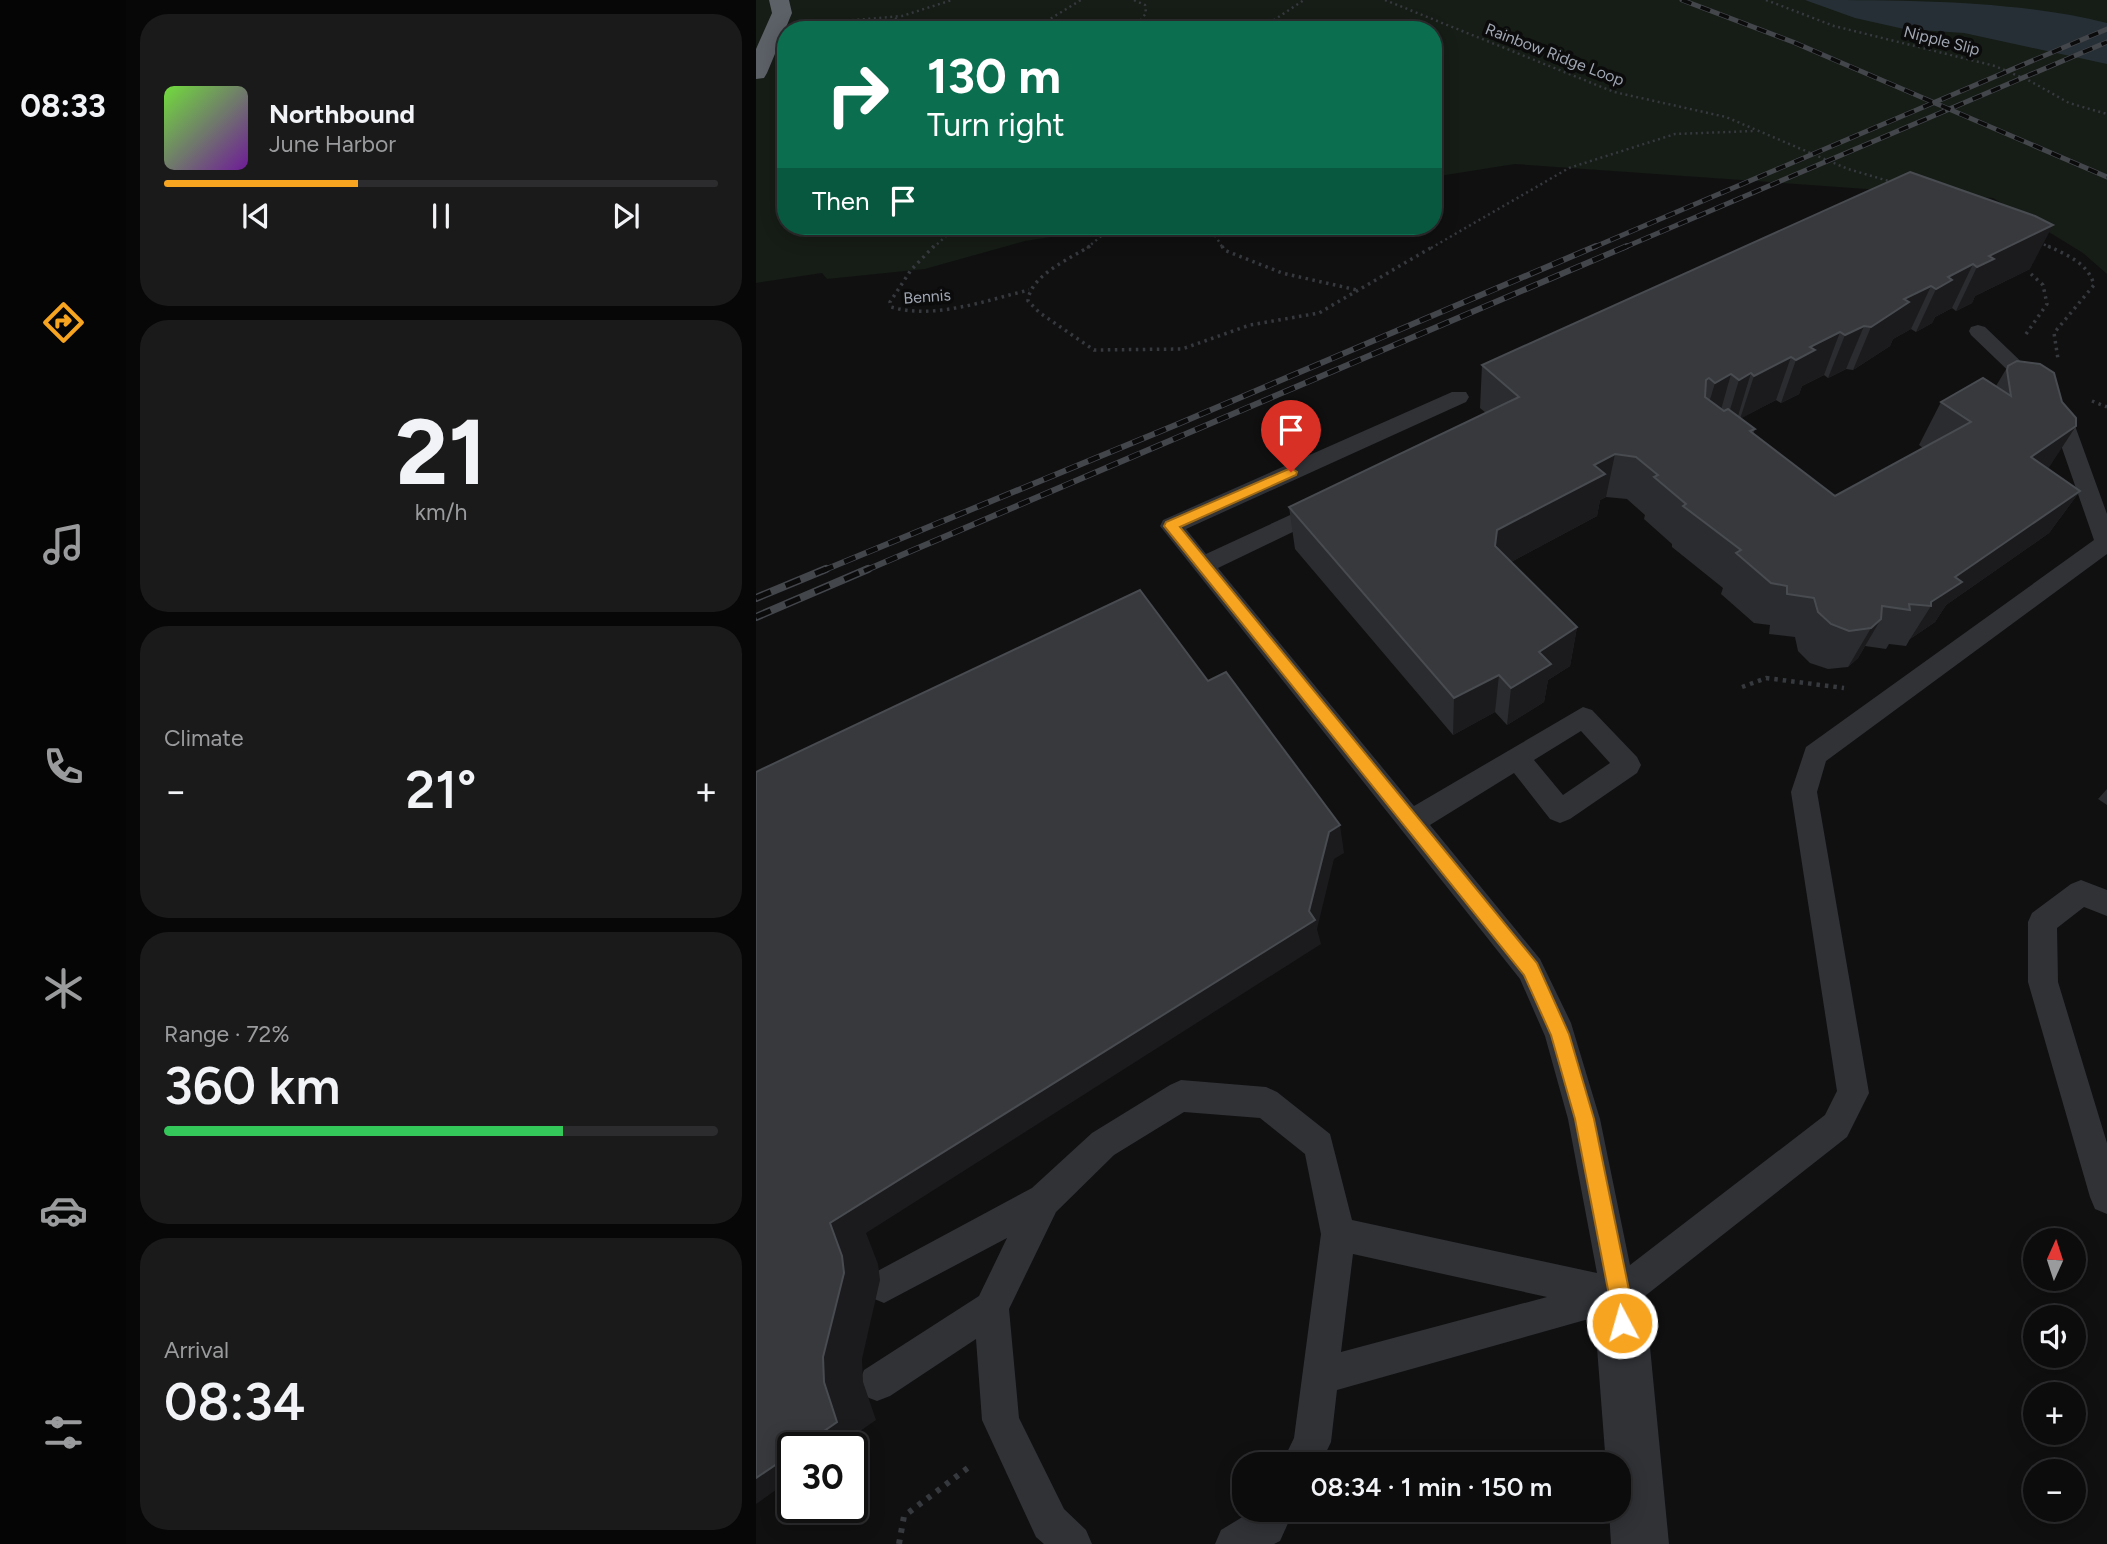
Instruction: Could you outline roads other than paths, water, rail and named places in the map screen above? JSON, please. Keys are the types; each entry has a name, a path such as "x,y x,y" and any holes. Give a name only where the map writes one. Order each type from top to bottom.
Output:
{"highway":[{"path":"779,0 782,13 779,21"},
{"path":"756,73 777,25"}],"street":[{"path":"1619,1295 1640,1544"}],"lane":[{"path":"1320,1376 1619,1295 1836,1126 1853,1093 1804,792 1815,755 2106,544 2064,423 2027,378 1978,331"},
{"path":"1459,397 1171,526 1530,969 1560,1034 1584,1119 1619,1295"},
{"path":"1203,565 1341,500"},
{"path":"1410,823 1517,758"},
{"path":"2107,903 2081,893 2042,922 2043,982 2107,1198"},
{"path":"884,1286 1044,1200 1103,1144 1181,1096 1266,1103 1319,1145 1338,1234 1312,1442 1307,1452"},
{"path":"877,1383 991,1308 1044,1200"},
{"path":"1338,1234 1619,1295"},
{"path":"991,1308 1001,1420 1050,1523 1072,1544"},
{"path":"1236,1544 1266,1527 1269,1522"}],"railway":[{"path":"1682,0 1793,42 1934,103"},
{"path":"1934,103 2107,29"},
{"path":"1949,109 2107,42"},
{"path":"1592,248 1934,103"},
{"path":"1934,103 1949,109"},
{"path":"1623,248 1949,109"},
{"path":"1949,109 2107,177"},
{"path":"822,571 1178,424 1596,246"},
{"path":"864,571 1627,246"},
{"path":"756,598 826,569"},
{"path":"756,617 868,569"}]}
